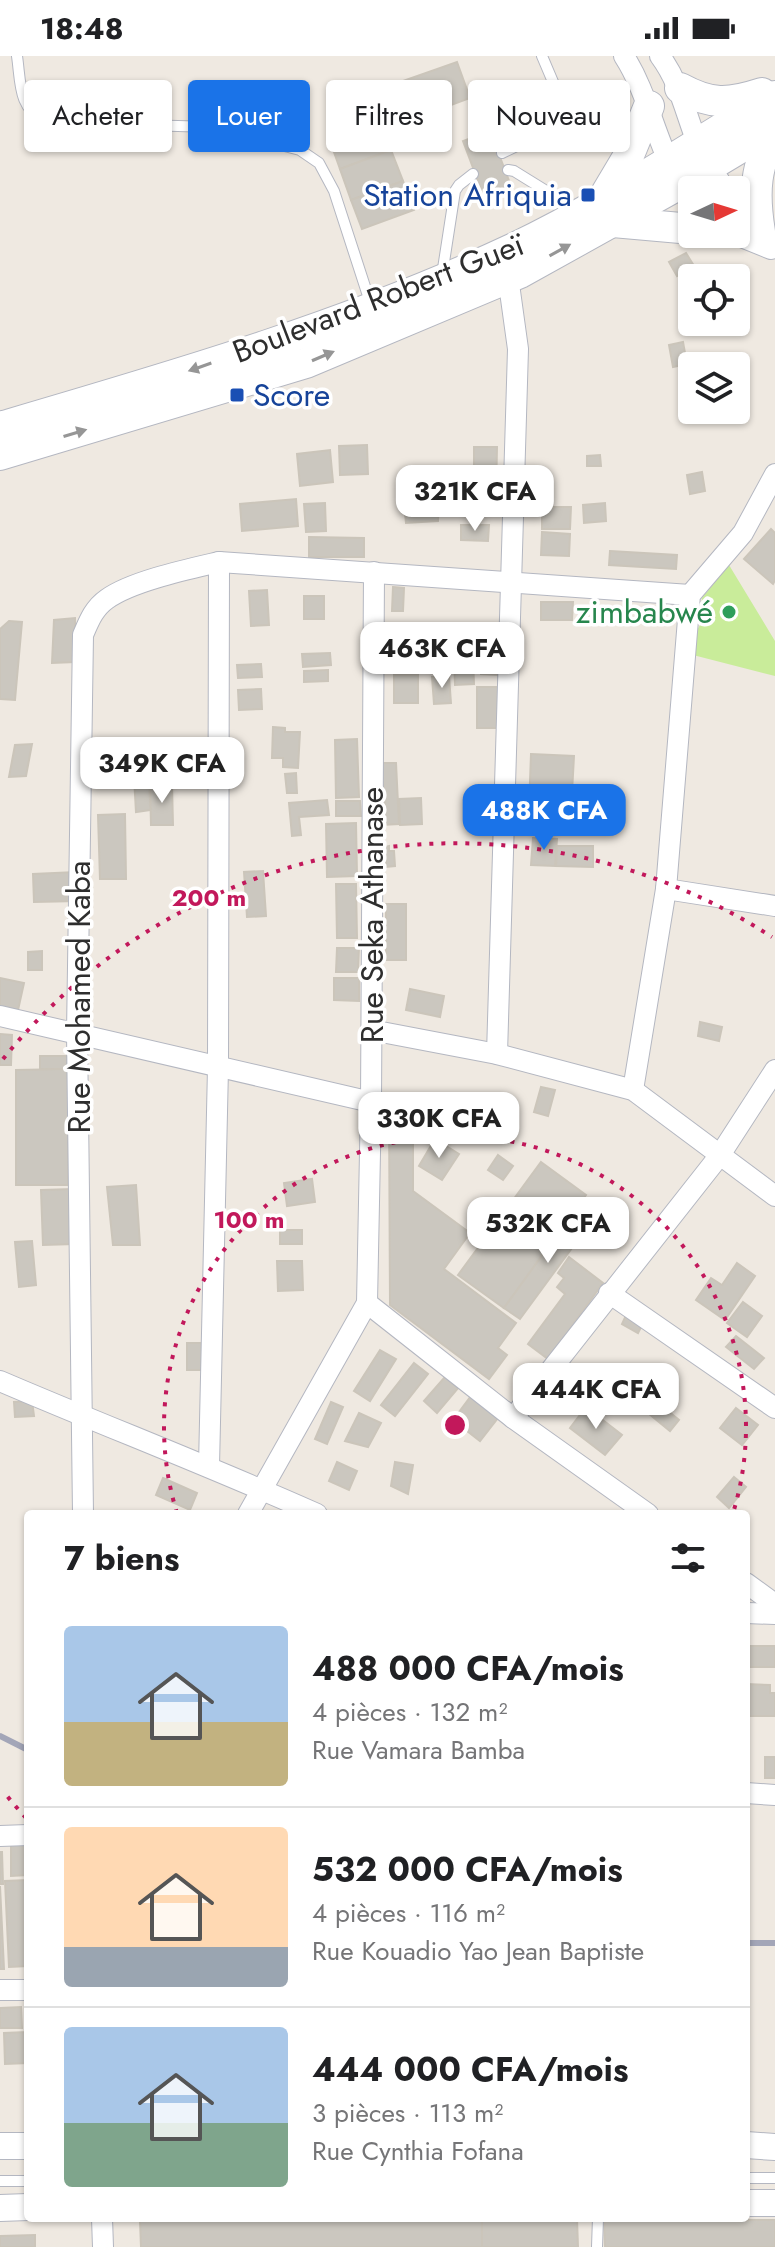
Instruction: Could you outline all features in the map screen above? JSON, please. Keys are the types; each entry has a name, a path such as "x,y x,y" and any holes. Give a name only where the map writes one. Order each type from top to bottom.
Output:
{"main road":[{"path":"680,88 704,100 718,102 775,89"},
{"name":"Boulevard Robert Gueï","path":"711,166 775,96"},
{"path":"649,106 629,155 597,213 678,227"},
{"name":"Boulevard Robert Gueï","path":"690,176 774,127"},
{"path":"761,240 756,205 757,170 774,127"},
{"name":"Boulevard Robert Gueï","path":"0,427 160,380 301,333 442,279 678,181"},
{"name":"Boulevard Robert Gueï","path":"0,455 306,363 508,277 597,213"}],"street":[{"path":"624,56 649,106 678,178"},
{"path":"660,56 680,88 711,166"},
{"path":"497,1054 518,349 508,277"},
{"path":"633,1090 666,889 690,595 743,533 775,474"},
{"path":"209,1466 218,1068 219,562"},
{"name":"Rue Mohamed Kaba","path":"83,1510 77,1033 83,635 93,612 107,598 181,571 219,562 690,595"},
{"name":"Rue Seka Athanase","path":"250,1510 367,1303 374,572"},
{"path":"666,889 775,906"},
{"path":"0,1016 371,1102"},
{"path":"371,1030 497,1054 633,1090 775,1196"},
{"path":"513,1418 720,1155 775,1070"},
{"path":"609,1293 775,1408"},
{"path":"367,1303 513,1418 642,1510"},
{"path":"0,1381 308,1510"},
{"path":"750,1586 775,1604"},
{"path":"750,1613 775,1614"},
{"path":"750,1793 775,1795"},
{"path":"0,1836 24,1835"},
{"path":"0,1990 24,1990"},
{"path":"750,2145 775,2147"},
{"path":"0,2146 24,2146"},
{"path":"750,2203 775,2203"},
{"path":"0,2208 24,2207"},
{"path":"102,2222 103,2247"}],"lane":[{"path":"17,56 23,100 30,113 45,122 211,127 300,150 319,163 334,191 372,306"},
{"path":"502,153 548,131 559,118 559,96 542,56"},
{"path":"508,170 597,213"},
{"path":"442,279 455,191 473,174"},
{"path":"750,2178 775,2178"},
{"path":"0,2181 24,2181"},
{"path":"597,2247 598,2222"}],"green space":[{"name":"zimbabwé","path":"729,565 775,641 775,676 685,651 700,625 702,598"}],"building":[{"path":"457,62 468,99 452,105 452,80 406,80"},
{"path":"468,139 468,152 498,152 511,186 484,197 463,141"},
{"path":"334,152 386,152 340,169"},
{"path":"392,152 403,181 351,200 340,169"},
{"path":"403,181 414,210 362,229 351,200"},
{"path":"686,253 693,264 678,264 677,276 669,262"},
{"path":"683,342 685,352 678,352 678,366 673,367 669,345"},
{"path":"367,445 368,474 340,475 339,446"},
{"path":"474,447 497,447 496,494 474,494"},
{"path":"330,450 333,482 300,486 297,454"},
{"path":"600,455 601,466 587,466 587,456"},
{"path":"702,472 705,491 690,494 687,475"},
{"path":"296,499 298,526 242,531 240,504"},
{"path":"439,501 438,521 406,523 404,503"},
{"path":"325,503 326,531 306,532 304,504"},
{"path":"605,503 606,521 584,523 583,505"},
{"path":"542,507 571,507 570,529 542,529"},
{"path":"461,525 489,525 488,541 461,540"},
{"path":"771,529 775,533 773,584 744,559"},
{"path":"542,532 570,534 569,556 541,555"},
{"path":"309,537 364,538 364,557 309,557"},
{"path":"610,551 677,555 676,569 609,565"},
{"path":"393,587 404,588 403,611 392,611"},
{"path":"267,590 269,625 251,626 249,591"},
{"path":"304,596 324,596 324,619 304,619"},
{"path":"541,602 573,602 572,620 541,620"},
{"path":"75,618 75,662 52,663 54,620"},
{"path":"9,621 22,622 15,700 0,699 0,629"},
{"path":"483,625 502,626 500,675 481,674"},
{"path":"472,631 474,684 455,685 453,632"},
{"path":"411,642 410,666 395,667 396,643"},
{"path":"330,653 331,665 303,667 302,654"},
{"path":"261,664 262,677 238,678 237,665"},
{"path":"328,670 328,681 304,682 304,671"},
{"path":"394,675 418,675 418,703 394,703"},
{"path":"449,676 451,703 434,704 432,677"},
{"path":"477,687 500,687 500,728 477,728"},
{"path":"261,689 262,709 239,710 238,690"},
{"path":"273,727 285,728 285,732 300,732 298,768 283,767 283,758 272,758"},
{"path":"357,739 359,797 336,798 335,740"},
{"path":"32,744 26,776 9,777 15,745"},
{"path":"531,754 574,756 571,811 529,809"},
{"path":"382,763 396,763 399,824 381,825 381,810 385,810"},
{"path":"296,773 297,793 287,793 285,774"},
{"path":"148,776 151,810 136,812 134,777"},
{"path":"150,785 172,785 173,825 151,825"},
{"path":"421,798 422,824 400,825 399,799"},
{"path":"327,800 329,815 299,817 301,835 292,836 289,803"},
{"path":"336,801 360,801 361,816 336,816"},
{"path":"125,814 126,879 100,879 98,815"},
{"path":"356,823 357,876 327,877 326,824"},
{"path":"533,838 557,839 555,866 531,865"},
{"path":"389,846 389,851 394,851 395,866 386,867 385,847"},
{"path":"557,846 593,846 593,867 556,866"},
{"path":"263,871 266,916 247,917 244,872"},
{"path":"76,872 78,901 34,902 33,874"},
{"path":"336,884 356,884 357,938 337,938"},
{"path":"386,904 406,904 406,960 386,960"},
{"path":"337,948 359,948 358,972 336,972"},
{"path":"42,951 42,970 28,970 28,952"},
{"path":"0,978 24,983 18,1010 0,1006"},
{"path":"334,978 359,978 359,1001 334,1000"},
{"path":"410,989 444,996 440,1017 406,1010"},
{"path":"700,1022 722,1027 719,1041 698,1036"},
{"path":"0,1034 12,1035 11,1065 0,1065"},
{"path":"40,1056 67,1056 68,1069 40,1069"},
{"path":"68,1069 68,1185 16,1185 16,1070"},
{"path":"541,1087 555,1090 548,1116 534,1112"},
{"path":"389,1104 413,1104 413,1191 470,1233 444,1269 516,1323 498,1348 507,1355 489,1379 390,1305"},
{"path":"435,1139 459,1154 442,1180 419,1166"},
{"path":"498,1155 513,1166 503,1180 488,1170"},
{"path":"541,1162 586,1195 504,1308 458,1275"},
{"path":"312,1179 315,1202 287,1206 284,1183"},
{"path":"136,1185 140,1245 113,1245 107,1187"},
{"path":"73,1189 74,1244 43,1245 41,1190"},
{"path":"575,1210 591,1222 520,1319 504,1308"},
{"path":"280,1230 302,1230 302,1244 280,1244"},
{"path":"32,1241 36,1285 19,1287 15,1242"},
{"path":"569,1257 603,1283 548,1359 528,1344 565,1294 557,1287 564,1278 558,1273"},
{"path":"277,1261 302,1261 303,1290 278,1291"},
{"path":"737,1263 755,1276 725,1320 696,1300 711,1278 722,1285"},
{"path":"743,1302 762,1316 747,1337 727,1323"},
{"path":"627,1313 644,1321 638,1333 622,1324"},
{"path":"736,1336 764,1358 754,1369 726,1347"},
{"path":"187,1343 208,1343 209,1370 187,1370"},
{"path":"380,1350 396,1359 370,1401 354,1391"},
{"path":"414,1363 428,1374 395,1416 381,1405"},
{"path":"445,1377 458,1388 437,1413 424,1401"},
{"path":"471,1396 498,1418 480,1441 453,1420"},
{"path":"651,1397 679,1420 670,1431 642,1408"},
{"path":"32,1401 34,1416 15,1417 14,1402"},
{"path":"331,1402 343,1407 327,1444 315,1439"},
{"path":"586,1407 622,1435 605,1455 570,1428"},
{"path":"736,1408 758,1425 742,1445 720,1428"},
{"path":"359,1413 381,1423 368,1447 345,1441"},
{"path":"337,1462 357,1471 349,1490 329,1481"},
{"path":"395,1462 413,1465 408,1494 391,1486"},
{"path":"734,1477 746,1487 729,1508 717,1497"},
{"path":"163,1478 197,1493 190,1510 156,1495"},
{"path":"750,1646 775,1646 775,1667 750,1667"},
{"path":"750,1684 770,1685 770,1693 775,1693 775,1716 750,1716"},
{"path":"765,1757 775,1757 775,1778 765,1778"},
{"path":"11,1844 24,1844 24,1875 11,1876"},
{"path":"2,1852 3,1884 0,1884"},
{"path":"24,1880 24,1966 9,1967 5,1881"},
{"path":"0,1886 4,1969 0,1969"},
{"path":"21,2007 22,2028 0,2028 0,2008"},
{"path":"24,2032 24,2063 5,2064 4,2033"},
{"path":"775,2220 775,2247 605,2247 604,2222"},
{"path":"140,2222 482,2222 482,2247 141,2247"},
{"path":"482,2222 577,2222 578,2247 482,2247"},
{"path":"35,2235 35,2247 0,2247 0,2236"}],"railway":[{"path":"0,1736 24,1748"},
{"path":"750,1943 775,1943"}],"place":[{"name":"Station Afriquia","path":"588,195"},
{"name":"Score","path":"237,395"},
{"name":"zimbabwé","path":"729,612"}]}
